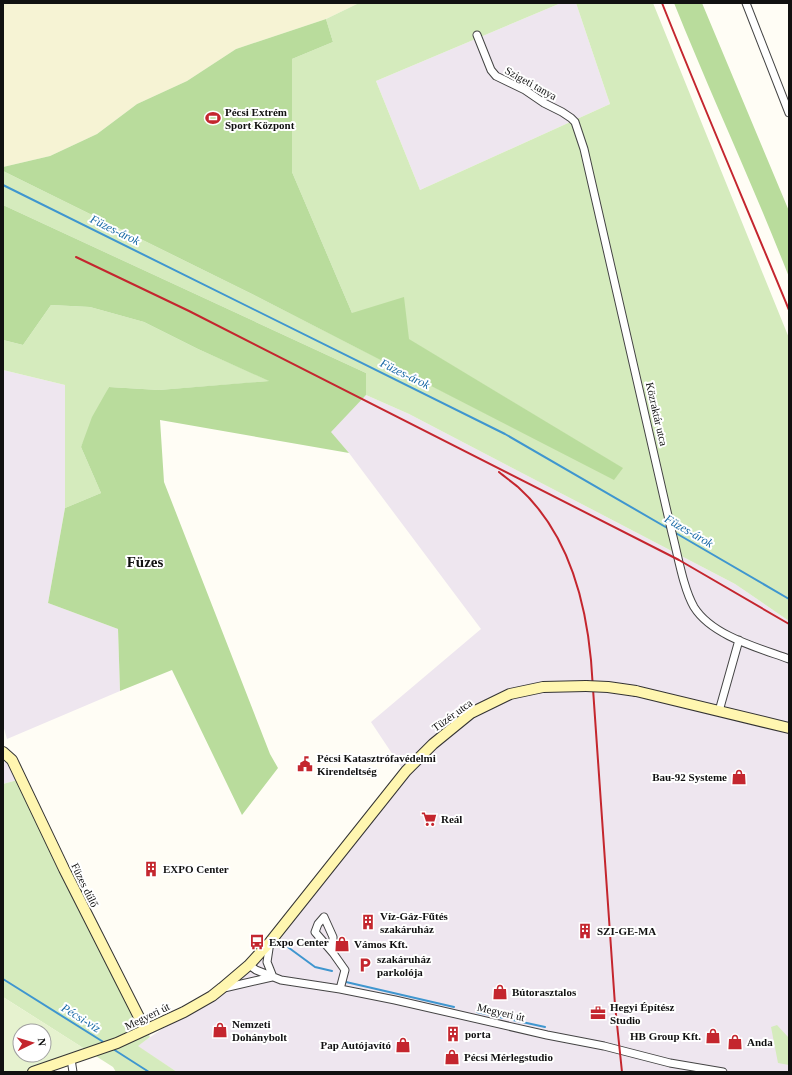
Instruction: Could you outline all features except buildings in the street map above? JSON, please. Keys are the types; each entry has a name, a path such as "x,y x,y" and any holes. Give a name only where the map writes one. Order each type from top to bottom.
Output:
{"street":[{"path":"746,3 789,113"},
{"name":"Szigeti tanya","path":"477,35 491,70 496,76 525,90 573,120"},
{"name":"Közraktár utca","path":"573,120 584,149 672,533 688,592 694,607 705,620 714,627 739,640 789,659"},
{"path":"719,711 739,640"},
{"name":"Tüzér utca","path":"249,966 270,942 406,770 438,739 472,713 510,694 543,687 608,687 636,691 789,728"},
{"name":"Füzes dűlő","path":"3,752 12,760 64,869 145,1029"},
{"path":"270,942 268,962 273,977"},
{"path":"333,953 345,970 340,989"},
{"name":"Megyeri út","path":"33,1072 117,1043 191,1008 212,996 249,966 273,977 285,980 340,989 452,1012 547,1035 604,1046 670,1063 724,1072"},
{"name":"Megyeri út","path":"222,988 273,977"},
{"path":"129,1038 134,1032 138,1016 151,1019 172,1017"},
{"path":"71,1059 73,1072"}],"shaded area":[{"path":"3,3 359,3 326,19 236,49 187,81 137,104 97,134 50,156 3,167"},
{"path":"561,3 576,3 610,104 420,190 376,81"},
{"path":"3,370 65,385 65,508 48,603 118,629 120,691 7,739 3,725"},
{"path":"366,395 409,414 735,584 789,621 789,1072 177,1072 137,1046 183,1015 211,991 273,949 405,773 371,722 481,629 349,453 330,432"},
{"path":"14,759 21,779 3,784 3,763"}],"green space":[{"path":"359,3 561,3 376,81 420,190 610,104 576,3 653,3 789,338 789,621 735,584 409,414 366,395 366,373 3,205 3,171 252,294 614,479 622,468 408,339 352,313 292,172 292,59 333,42 326,19"},
{"path":"674,3 702,3 789,211 789,277 761,208"},
{"path":"326,19 333,42 292,59 292,172 352,313 404,297 409,339 623,468 614,480 252,294 3,171 3,167 50,156 97,134 137,104 187,81 236,49"},
{"path":"3,205 366,373 366,395 331,432 349,453 160,420 164,482 270,754 278,768 242,815 172,670 120,691 118,629 48,603 65,508 101,493 81,447 92,417 109,387 159,390 269,381 198,349 144,322 90,307 51,305 23,345 3,340"},
{"path":"51,305 90,307 144,322 198,349 270,381 159,390 109,387 81,447 101,493 65,508 65,385 3,370 3,340 23,345"},
{"path":"21,779 150,1037 138,1046 177,1072 116,1072 113,1067 52,1028 52,1023 44,1023 3,997 3,784"},
{"path":"3,997 44,1023 12,1023 12,1063 52,1063 52,1028 88,1051 30,1072 3,1072"},
{"path":"777,1025 789,1038 789,1065 778,1063 771,1027"}],"waterway":[{"name":"Füzes-árok","path":"3,185 505,434 669,529"},
{"name":"Füzes-árok","path":"674,532 789,599"},
{"path":"285,945 315,967 332,971"},
{"name":"Pécsi-víz","path":"3,979 105,1043"},
{"path":"346,982 454,1007"},
{"path":"477,1012 504,1018"},
{"path":"513,1020 545,1027"},
{"name":"Pécsi-víz","path":"113,1049 149,1072"}],"railway":[{"path":"662,3 789,310"},
{"path":"76,257 189,311 679,560 789,624"},
{"path":"499,472 518,487 535,504 549,524 561,544 571,566 584,612 591,660 615,1005 622,1072"}],"place":[{"name":"Pécsi Extrém Sport Központ","path":"213,118"},
{"name":"Pécsi Katasztrófavédelmi Kirendeltség","path":"305,764"},
{"name":"Bau-92 Systeme","path":"739,777"},
{"name":"Reál","path":"429,819"},
{"name":"EXPO Center","path":"151,869"},
{"name":"Víz-Gáz-Fűtés szakáruház","path":"368,922"},
{"name":"SZI-GE-MA","path":"585,931"},
{"name":"Expo Center","path":"257,942"},
{"name":"Vámos Kft.","path":"342,944"},
{"name":"szakáruház parkolója","path":"365,965"},
{"name":"Bútorasztalos","path":"500,992"},
{"name":"Hegyi Építész Studio","path":"598,1013"},
{"name":"Nemzeti Dohánybolt","path":"220,1030"},
{"name":"porta","path":"453,1034"},
{"name":"HB Group Kft.","path":"713,1036"},
{"name":"Anda","path":"735,1042"},
{"name":"Pap Autójavító","path":"403,1045"},
{"name":"Pécsi Mérlegstudio","path":"452,1057"}],"district":[{"name":"Füzes","path":"145,562"}]}
